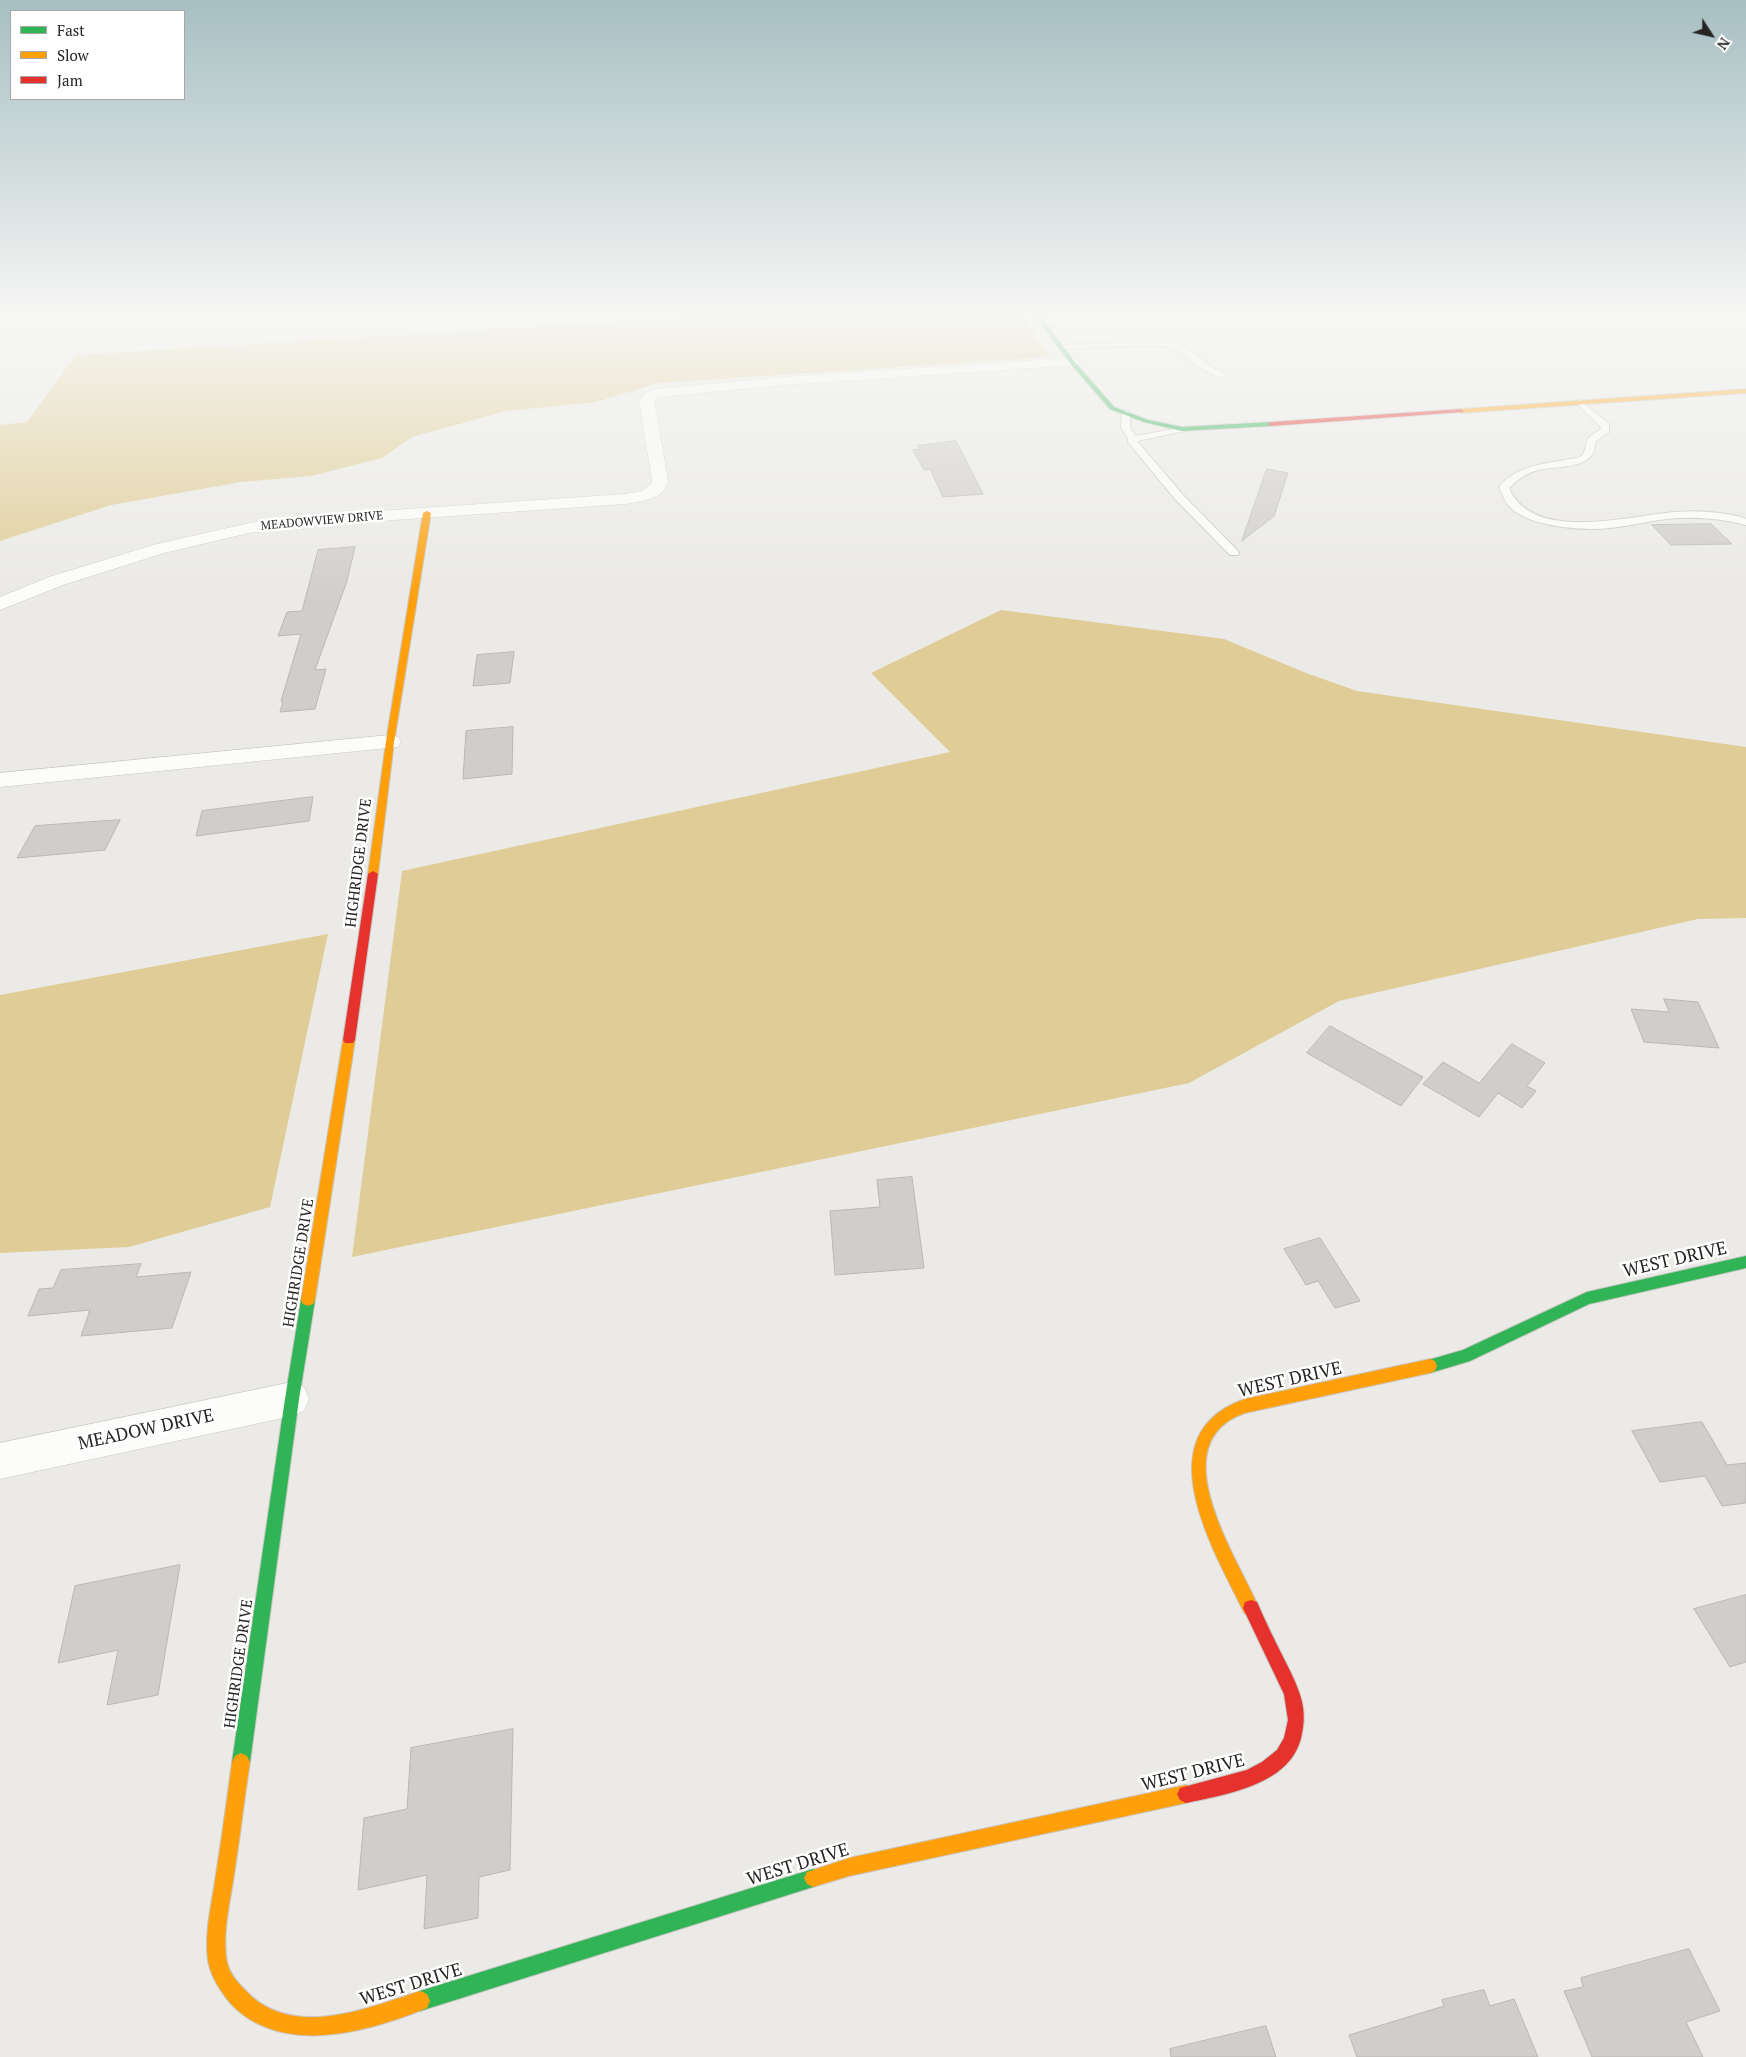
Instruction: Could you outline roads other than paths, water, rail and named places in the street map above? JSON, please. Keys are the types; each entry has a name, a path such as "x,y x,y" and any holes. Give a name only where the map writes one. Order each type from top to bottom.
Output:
{"street":[{"name":"MEADOWVIEW DRIVE","path":"0,604 56,581 159,549 222,534 281,524 637,498 654,491 659,486 660,474 648,411"},
{"path":"1120,411 1146,421 1182,429 1468,411"},
{"name":"HIGHRIDGE DRIVE","path":"249,2010 231,1990 220,1969 217,1941 292,1399 356,1006 390,742 427,513"},
{"path":"0,780 390,742"},
{"name":"WEST DRIVE","path":"249,2010 270,2022 296,2028 323,2028 367,2018 849,1867 1228,1785 1261,1773 1280,1762 1293,1742 1296,1718 1292,1694 1214,1532 1202,1490 1199,1465 1203,1442 1214,1424 1230,1412 1259,1403 1405,1373 1465,1356 1587,1298 1746,1262"},
{"name":"MEADOW DRIVE","path":"0,1461 292,1399"}],"lane":[{"path":"1589,411 1606,426 1604,432 1594,437 1590,442 1591,448 1588,455 1583,459 1528,468 1516,475 1504,487 1508,499 1522,512 1544,519 1589,525 1676,515 1720,517 1746,522"},
{"path":"1126,413 1123,425 1126,432 1134,439"},
{"path":"1134,439 1182,429"},
{"path":"1134,439 1131,440 1179,497 1234,553"}]}
